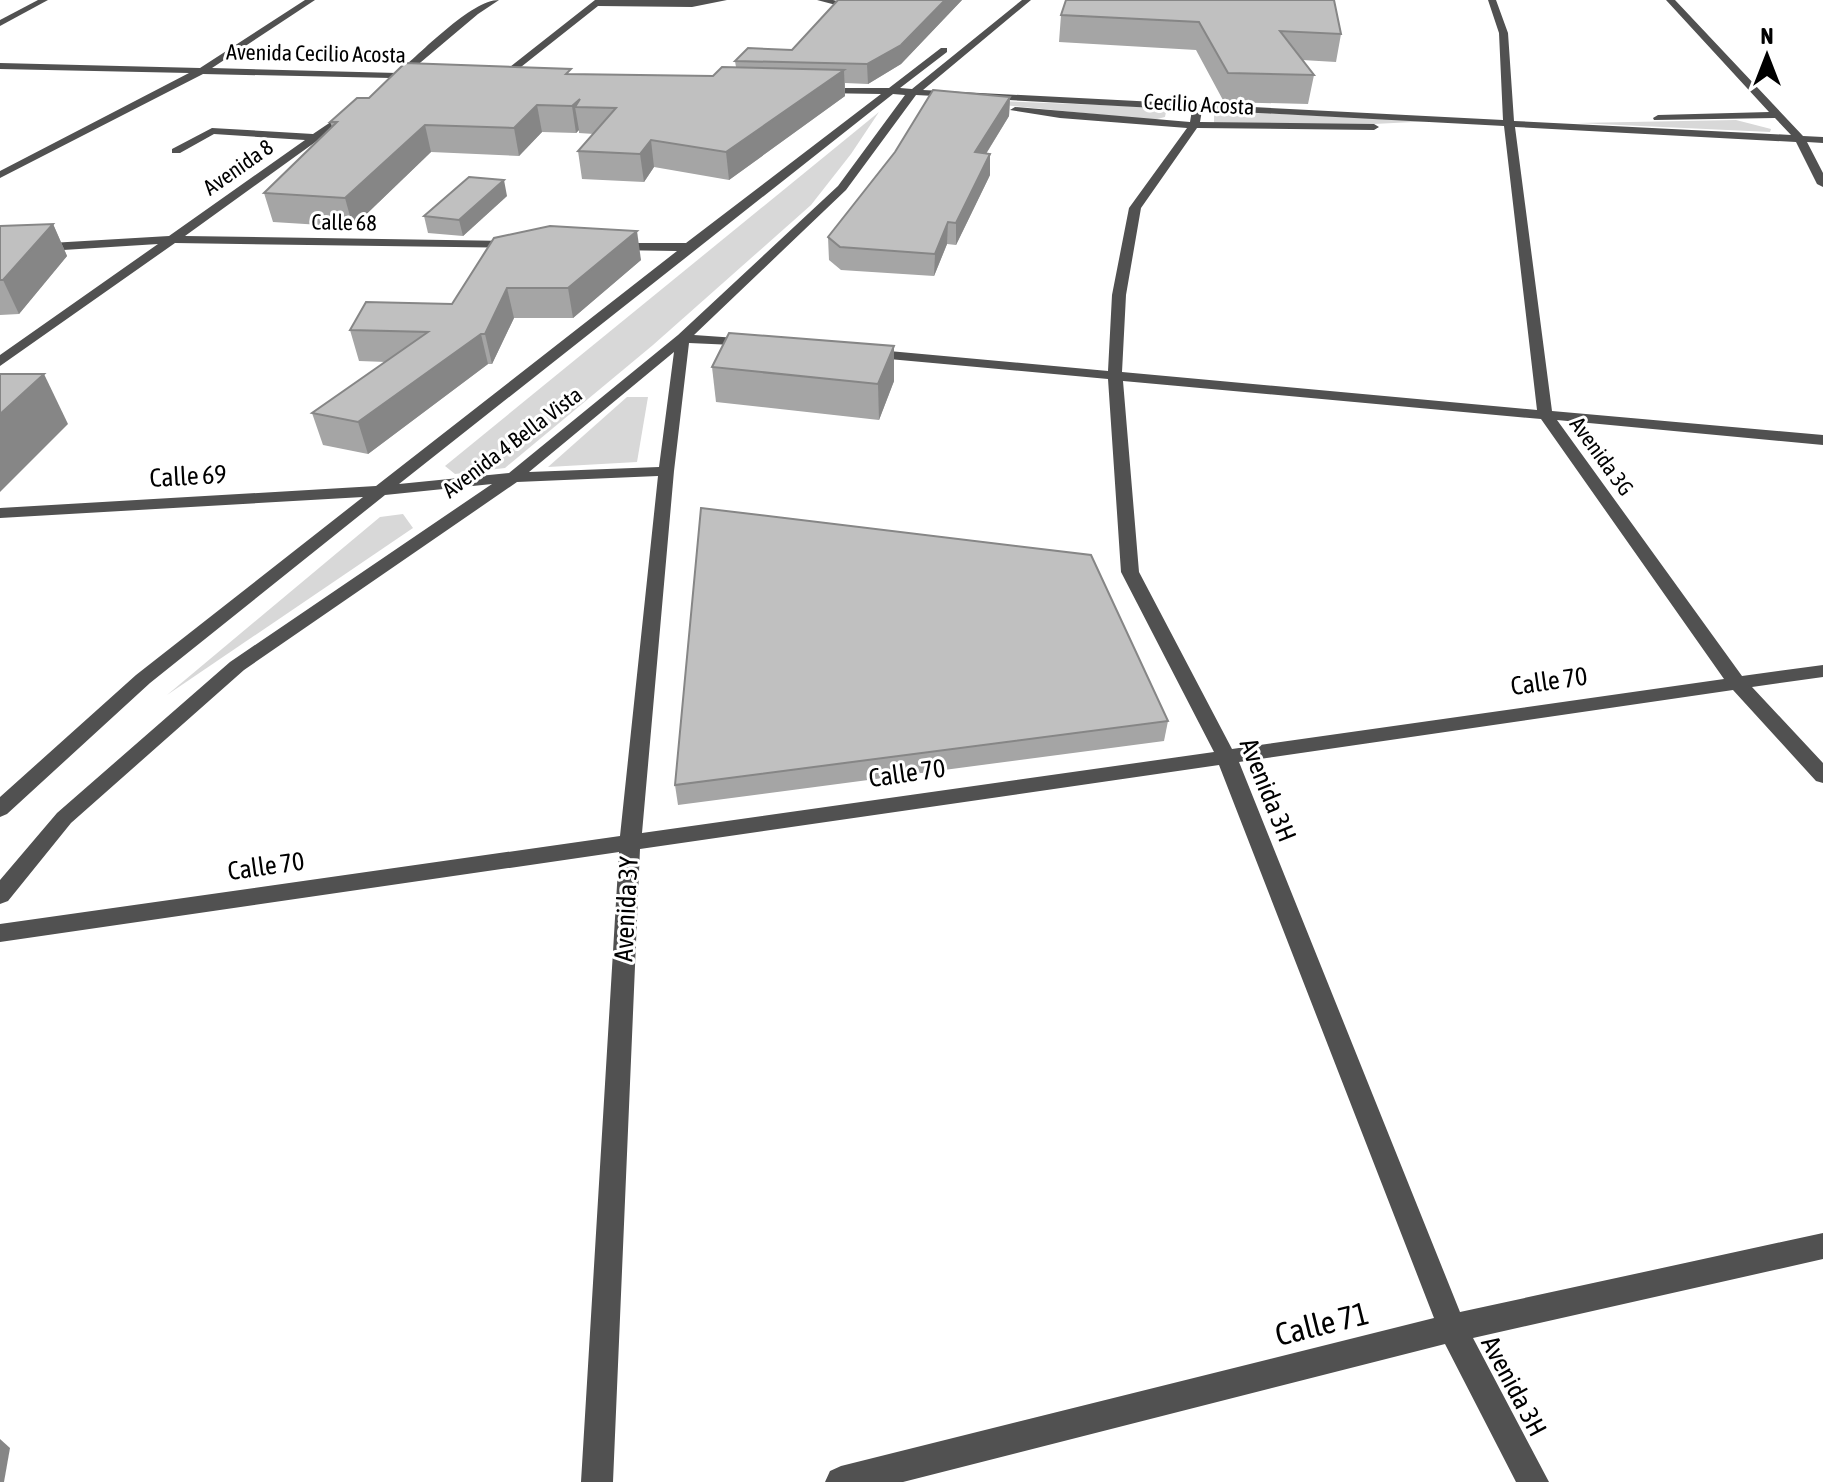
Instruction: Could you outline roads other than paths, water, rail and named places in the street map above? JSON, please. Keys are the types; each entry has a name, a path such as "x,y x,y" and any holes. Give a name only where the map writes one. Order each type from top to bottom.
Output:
{"street":[{"path":"0,23 44,0"},
{"path":"0,175 203,70 311,0"},
{"path":"388,84 475,12 495,0"},
{"path":"499,80 598,2 692,4 723,0"},
{"path":"821,0 823,3 859,8"},
{"name":"Avenida 4 Bella Vista","path":"0,895 64,818 237,666 513,477 683,338 842,188 911,95 1027,0"},
{"name":"Avenida 3G","path":"1492,0 1502,19 1506,44 1505,91 1545,414 1736,682 1823,776"},
{"path":"1670,0 1799,138 1823,184"},
{"name":"Avenida 4 Bella Vista","path":"0,809 143,679 950,45"},
{"name":"Avenida Cecilio Acosta","path":"0,66 429,76"},
{"path":"485,79 515,80"},
{"name":"Cecilio Acosta","path":"809,90 1157,105 1196,116 1314,129 1510,121"},
{"name":"Cecilio Acosta","path":"911,95 1156,122 1196,116 1510,121 1823,140"},
{"name":"Avenida 8","path":"0,362 364,102"},
{"path":"1156,122 1173,116 1172,111 1157,105"},
{"path":"1510,121 1778,115"},
{"name":"Avenida 3H","path":"1196,116 1135,208 1119,295 1115,374 1130,572 1226,756 1452,1328 1533,1482"},
{"path":"176,151 212,131 315,137"},
{"path":"0,160 26,161"},
{"name":"Calle 68","path":"0,250 172,239 538,245"},
{"path":"598,246 689,247"},
{"path":"683,338 760,344"},
{"name":"Avenida 3Y","path":"597,1482 630,842 666,471 683,338"},
{"path":"853,352 1823,440"},
{"name":"Calle 69","path":"0,513 380,491 513,477 666,471"},
{"name":"Calle 70","path":"0,933 1823,671"},
{"name":"Calle 71","path":"841,1482 1452,1328 1823,1246"}]}
